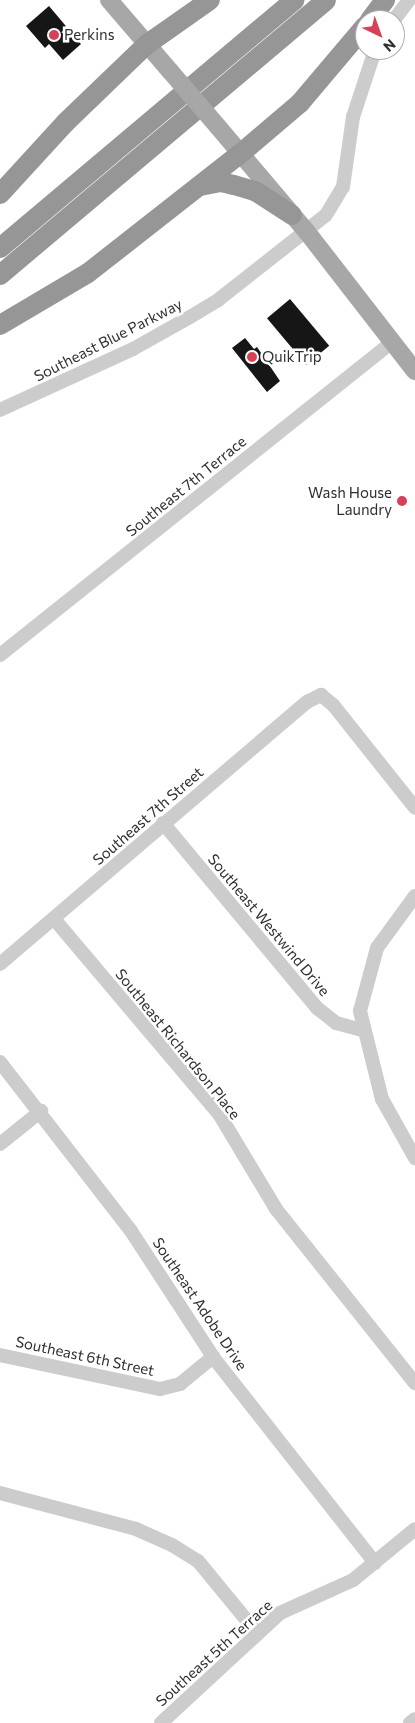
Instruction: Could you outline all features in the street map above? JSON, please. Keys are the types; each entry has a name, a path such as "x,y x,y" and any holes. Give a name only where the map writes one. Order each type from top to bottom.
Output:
{"highway":[{"path":"0,194 65,123 146,45 210,0"},
{"path":"0,248 294,0"},
{"path":"0,275 326,0"},
{"path":"0,325 88,273 240,154 300,103 355,38"},
{"path":"198,187 221,182 255,191 292,215"}],"main road":[{"path":"109,0 307,232 415,372"}],"street":[{"name":"Southeast Blue Parkway","path":"0,410 133,349 183,322 218,300 307,232 339,198 356,100 371,60"},
{"name":"Southeast 7th Terrace","path":"0,655 392,343"},
{"name":"Southeast 7th Street","path":"0,964 55,920 162,823 307,702 321,695 334,706 415,808"},
{"name":"Southeast Westwind Drive","path":"162,823 316,1008 336,1023 362,1030"},
{"path":"415,896 386,933 372,962 362,992 362,1030 382,1099 415,1158"},
{"name":"Southeast Richardson Place","path":"55,920 219,1114 276,1209 415,1383"},
{"name":"Southeast Adobe Drive","path":"0,1062 41,1111 131,1232 213,1357 375,1563"},
{"path":"0,1144 41,1111"},
{"name":"Southeast 6th Street","path":"0,1356 160,1389 180,1384 213,1357"},
{"path":"0,1493 136,1529 172,1545 198,1561 258,1634"},
{"name":"Southeast 5th Terrace","path":"161,1723 204,1680 280,1613 353,1580 415,1529"},
{"path":"410,1723 415,1719"}],"building":[{"name":"Perkins","path":"49,6 81,44 63,60 49,44 45,48 26,26"},
{"name":"QuikTrip","path":"290,299 329,346 306,365 267,318"},
{"name":"QuikTrip","path":"245,338 254,349 257,347 280,381 267,392 232,348"}],"place":[{"name":"Perkins","path":"54,35"},
{"name":"QuikTrip","path":"252,357"},
{"name":"Wash House Laundry","path":"402,501"}]}
